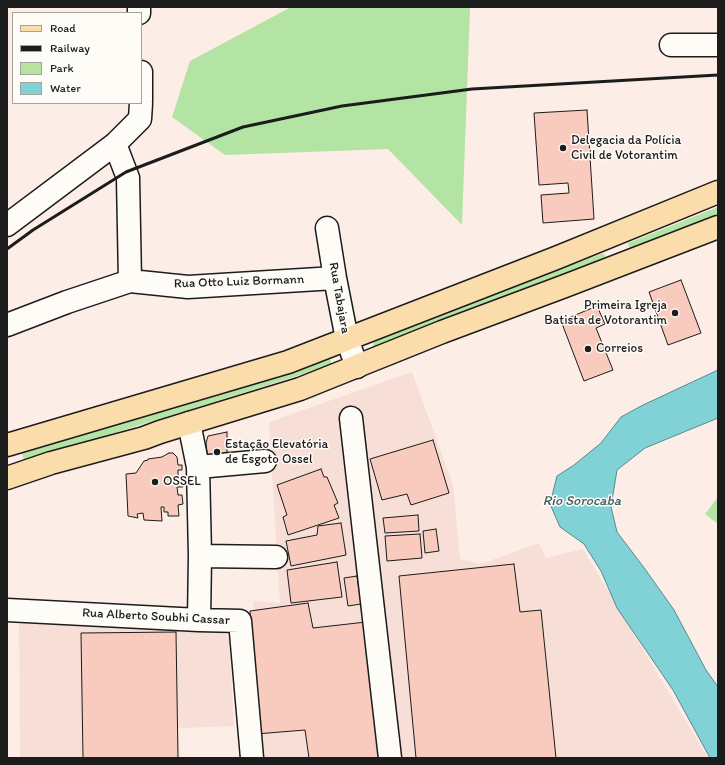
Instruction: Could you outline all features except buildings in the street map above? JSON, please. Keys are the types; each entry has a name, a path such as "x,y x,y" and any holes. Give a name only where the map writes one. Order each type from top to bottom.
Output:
{"main road":[{"path":"7,445 288,362 556,258 718,192"},
{"path":"7,478 51,463 144,438 300,389 442,332 623,264 718,226"},
{"path":"611,236 623,264"}],"street":[{"path":"671,45 718,46"},
{"path":"7,225 116,144 141,107"},
{"path":"116,144 128,178 130,281"},
{"name":"Rua Tabajara","path":"327,228 347,339 357,367"},
{"name":"Rua Otto Luiz Bormann","path":"7,324 130,281 188,287 335,278"},
{"path":"351,418 390,758"},
{"path":"189,424 198,467 200,556 199,620"},
{"path":"198,467 265,461"},
{"path":"200,556 276,557"},
{"name":"Rua Alberto Soubhi Cassar","path":"7,610 240,621 252,758"}],"shaded area":[{"path":"412,372 453,485 460,559 481,564 539,543 546,558 583,549 708,758 263,758 253,601 280,603 269,422"},
{"path":"19,622 216,631 226,634 229,639 234,726 178,728 180,758 20,758"}],"green space":[{"path":"291,7 470,7 462,225 388,149 225,155 172,117 190,61"},
{"path":"718,207 718,219 632,249 629,247 628,243"},
{"path":"604,254 605,259 376,349 373,345 376,338"},
{"path":"330,359 331,361 329,366 24,461 22,453"},
{"path":"718,497 718,524 705,514"}],"water":[{"name":"Rio Sorocaba","path":"718,370 718,418 645,448 617,470 611,507 617,532 674,610 706,670 718,687 718,758 710,758 673,690 617,608 601,571 584,544 560,527 550,504 557,476 574,465 601,443 621,417 643,405"}],"railway":[{"path":"7,249 33,230 126,172 243,127 342,106 472,89 718,75"}],"place":[{"name":"Delegacia da Polícia Civil de Votorantim","path":"563,148"},
{"name":"Primeira Igreja Batista de Votorantim","path":"675,313"},
{"name":"Correios","path":"588,349"},
{"name":"Estação Elevatória de Esgoto Ossel","path":"217,452"},
{"name":"OSSEL","path":"155,482"}]}
